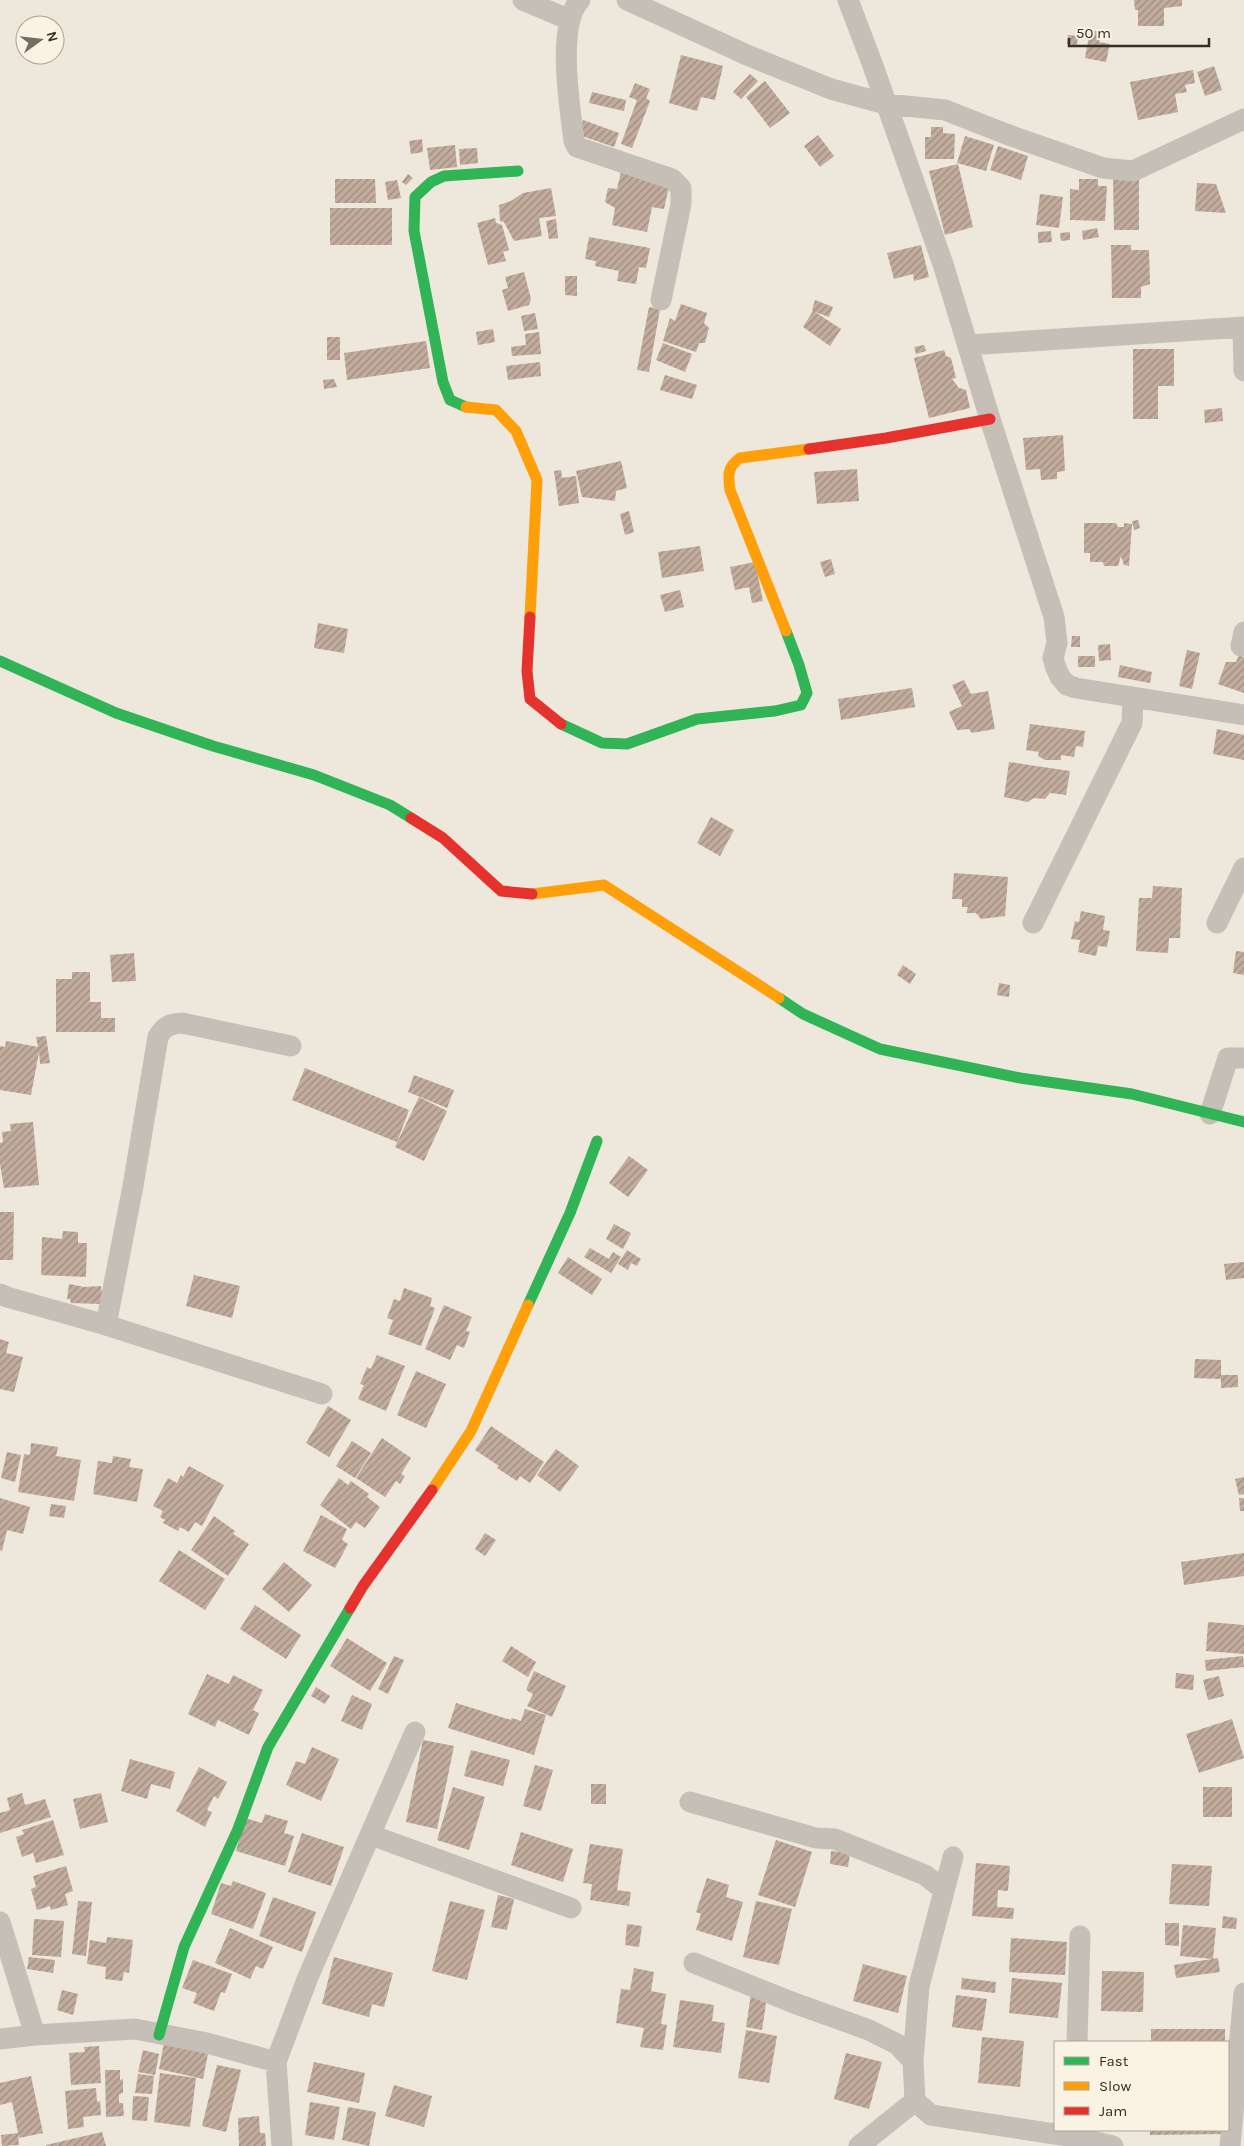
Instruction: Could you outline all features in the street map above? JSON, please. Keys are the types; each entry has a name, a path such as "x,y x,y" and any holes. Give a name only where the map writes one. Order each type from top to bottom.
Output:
{"street":[{"path":"523,0 570,20"},
{"path":"580,0 575,5 570,20 565,70 574,141 577,147 672,179 681,188 681,204 661,300"},
{"path":"627,0 756,59 831,89 886,104 946,110 1103,168 1133,171 1244,119"},
{"path":"848,0 943,264 990,419 1054,617 1057,643 1053,658 1060,677 1068,685 1076,688 1244,715"},
{"path":"518,171 444,176 431,182 415,197 414,231 443,382 450,400 466,407 496,410 516,431 538,480 527,670 530,700 556,722 602,743 628,744 697,719 775,711 801,706 807,692 799,665 730,490 728,473 731,464 740,458 886,438 990,419"},
{"path":"968,345 1244,327 1244,371"},
{"path":"0,661 116,713 213,746 314,775 390,805 443,838 501,891 526,895 604,886 803,1014 880,1049 1020,1078 1132,1094 1244,1122"},
{"path":"1033,923 1132,723 1133,698"},
{"path":"1217,923 1244,868"},
{"path":"106,1326 133,1186 158,1037 163,1028 170,1024 182,1023 291,1046"},
{"path":"1210,1114 1228,1058 1244,1058"},
{"path":"159,2035 184,1947 238,1830 268,1748 363,1586 446,1472 471,1431 570,1213 597,1141"},
{"path":"0,1294 322,1394"},
{"path":"282,2146 276,2062 308,1977 415,1732"},
{"path":"690,1802 816,1838 835,1839 925,1875 944,1890"},
{"path":"371,1835 571,1908"},
{"path":"953,1857 919,1986 912,2061 915,2101 931,2115 1054,2130"},
{"path":"0,1922 35,2035"},
{"path":"1077,2041 1080,1936"},
{"path":"694,1963 794,2003 869,2030 897,2044 912,2061"},
{"path":"1230,2146 1244,1993"},
{"path":"0,2039 135,2029 159,2035 207,2042 276,2062"},
{"path":"859,2146 915,2101"},
{"path":"1058,2131 1074,2133 1112,2146"}],"building":[{"path":"1134,0 1182,0 1182,6 1164,8 1164,26 1138,26 1138,10 1135,10"},
{"path":"1090,30 1101,32 1099,42 1110,44 1106,62 1085,58"},
{"path":"1068,35 1078,36 1077,45 1067,44"},
{"path":"681,55 723,66 715,100 701,97 697,111 669,103"},
{"path":"1214,66 1222,90 1205,96 1197,72"},
{"path":"1193,70 1195,83 1185,85 1187,92 1175,94 1178,112 1138,120 1130,82"},
{"path":"750,74 758,81 741,99 733,92"},
{"path":"765,81 790,113 770,128 746,97"},
{"path":"635,83 650,89 646,98 650,101 632,148 621,144 637,100 629,97"},
{"path":"592,92 626,100 624,111 589,103"},
{"path":"583,120 619,133 614,147 579,135"},
{"path":"931,127 943,127 943,133 955,134 954,159 925,159 925,137 931,137"},
{"path":"818,135 834,156 820,167 804,146"},
{"path":"965,136 994,145 986,171 957,163"},
{"path":"422,139 423,152 411,154 409,141"},
{"path":"455,145 457,167 430,170 427,148"},
{"path":"998,146 1028,156 1021,180 990,170"},
{"path":"477,148 478,163 460,165 459,149"},
{"path":"958,164 973,227 945,235 929,171"},
{"path":"621,172 670,182 664,209 652,207 647,232 612,225 615,208 605,202 608,188 617,189"},
{"path":"408,174 413,178 406,185 402,182"},
{"path":"335,179 375,179 376,203 335,203"},
{"path":"1079,179 1098,179 1098,186 1107,186 1105,221 1070,220 1070,189 1079,190"},
{"path":"1113,179 1139,179 1139,230 1114,230"},
{"path":"397,180 401,198 388,200 385,182"},
{"path":"1197,183 1216,184 1226,213 1195,211"},
{"path":"551,188 556,216 539,218 542,236 514,241 504,222 500,221 499,205 511,201 523,193"},
{"path":"1040,194 1063,197 1059,228 1036,225"},
{"path":"330,208 392,208 392,245 330,245"},
{"path":"495,218 496,223 502,225 509,250 503,252 506,261 488,265 477,223"},
{"path":"556,219 558,238 549,239 546,221"},
{"path":"1097,228 1099,237 1083,240 1082,231"},
{"path":"1051,231 1052,242 1038,243 1038,232"},
{"path":"1070,232 1070,240 1061,241 1060,233"},
{"path":"589,237 650,248 646,268 639,267 636,284 617,281 619,271 595,266 596,261 585,259"},
{"path":"921,245 929,277 914,281 913,274 894,279 887,253"},
{"path":"1111,245 1131,245 1131,250 1149,250 1150,284 1141,287 1141,298 1112,298"},
{"path":"524,272 531,299 529,305 508,311 502,290 508,288 505,277"},
{"path":"565,276 577,276 577,296 565,295"},
{"path":"815,300 833,307 829,317 815,312 841,329 830,346 803,327 813,311"},
{"path":"681,304 707,313 704,323 709,328 705,343 699,343 696,352 663,341 670,318 675,321"},
{"path":"649,307 660,309 649,372 637,370"},
{"path":"535,313 538,329 524,331 521,316"},
{"path":"493,329 495,342 478,345 476,332"},
{"path":"539,332 541,354 512,356 511,347 526,345 525,334"},
{"path":"327,337 340,337 340,360 327,360"},
{"path":"426,341 430,368 347,380 344,353"},
{"path":"663,343 692,354 685,372 656,360"},
{"path":"924,345 926,351 916,354 914,347"},
{"path":"1133,349 1174,349 1174,386 1158,386 1158,419 1133,419"},
{"path":"944,350 946,356 951,358 956,378 952,379 959,388 966,390 970,408 929,418 914,358"},
{"path":"540,362 541,376 508,380 506,366"},
{"path":"665,375 697,385 692,399 660,390"},
{"path":"334,379 337,387 324,389 323,380"},
{"path":"1222,408 1223,421 1205,423 1204,410"},
{"path":"1063,435 1065,471 1057,472 1057,479 1041,480 1040,469 1026,470 1023,438"},
{"path":"621,461 627,488 616,491 615,501 582,497 576,471"},
{"path":"857,469 859,501 817,504 814,472"},
{"path":"561,470 562,478 576,476 579,503 559,506 554,471"},
{"path":"629,511 634,532 625,535 620,514"},
{"path":"1138,520 1140,528 1134,530 1132,521"},
{"path":"1084,523 1116,523 1118,527 1124,527 1124,523 1132,524 1129,566 1124,565 1121,556 1118,566 1104,566 1103,562 1090,562 1090,553 1084,553"},
{"path":"700,546 704,571 662,578 658,552"},
{"path":"831,559 835,574 825,577 820,562"},
{"path":"755,562 763,601 752,603 749,587 735,590 730,567"},
{"path":"680,590 684,607 665,612 660,595"},
{"path":"318,623 348,629 344,653 314,648"},
{"path":"1072,636 1080,636 1080,647 1071,647"},
{"path":"1110,644 1111,660 1099,661 1098,645"},
{"path":"1187,650 1200,653 1192,689 1179,686"},
{"path":"1239,655 1244,657 1244,693 1218,684 1226,662 1236,662"},
{"path":"1078,656 1095,656 1095,667 1078,667"},
{"path":"1120,665 1152,672 1150,683 1118,677"},
{"path":"964,680 971,694 988,691 995,729 972,733 969,729 957,730 949,712 962,706 952,685"},
{"path":"912,688 915,707 841,720 838,699"},
{"path":"1030,724 1085,731 1083,747 1076,746 1074,757 1061,755 1061,760 1045,760 1038,756 1039,752 1026,750"},
{"path":"1217,729 1244,735 1244,760 1213,754"},
{"path":"1009,762 1070,771 1066,795 1050,793 1045,799 1034,798 1027,802 1004,797"},
{"path":"711,817 734,830 720,856 697,843"},
{"path":"954,873 1008,877 1005,916 981,919 976,913 966,913 968,907 962,907 962,899 952,899"},
{"path":"1153,886 1182,888 1180,938 1169,938 1168,953 1136,951 1139,898 1152,898"},
{"path":"1081,911 1105,916 1103,930 1110,931 1107,947 1098,946 1096,956 1078,952 1080,940 1071,939 1075,921 1079,922"},
{"path":"1236,951 1244,952 1244,975 1233,973"},
{"path":"134,953 136,981 112,982 110,955"},
{"path":"903,965 916,974 910,984 897,975"},
{"path":"72,972 90,972 90,1002 101,1002 101,1018 115,1018 115,1032 56,1032 56,979 72,979"},
{"path":"999,983 1010,985 1009,997 997,995"},
{"path":"46,1036 50,1063 40,1064 39,1052 31,1095 0,1090 0,1046 5,1047 6,1041 38,1047 36,1037"},
{"path":"305,1068 409,1110 397,1142 292,1100"},
{"path":"414,1075 454,1090 447,1108 408,1092"},
{"path":"419,1097 447,1111 424,1161 395,1147"},
{"path":"33,1122 39,1185 4,1188 0,1164 0,1143 3,1142 2,1132 11,1131 10,1124"},
{"path":"629,1156 648,1170 628,1197 609,1183"},
{"path":"0,1212 14,1212 13,1260 0,1260"},
{"path":"614,1224 631,1233 623,1249 606,1239"},
{"path":"63,1231 78,1232 78,1243 87,1243 86,1277 41,1275 42,1237 62,1239"},
{"path":"590,1248 609,1259 613,1252 621,1257 611,1273 584,1257"},
{"path":"627,1250 641,1259 637,1266 631,1263 628,1270 618,1264"},
{"path":"568,1257 602,1279 592,1295 558,1273"},
{"path":"1244,1262 1244,1278 1226,1280 1224,1264"},
{"path":"194,1275 240,1286 232,1318 186,1306"},
{"path":"69,1284 84,1287 101,1286 101,1290 103,1290 100,1304 71,1303 70,1299 67,1299"},
{"path":"404,1288 432,1298 430,1306 435,1308 421,1346 388,1334 393,1320 387,1318 394,1299 400,1301"},
{"path":"444,1305 472,1317 466,1331 470,1332 464,1348 457,1345 450,1360 425,1349"},
{"path":"0,1339 9,1342 6,1353 23,1357 14,1392 0,1389"},
{"path":"377,1355 405,1366 386,1411 358,1399 364,1385 360,1384 367,1367 371,1369"},
{"path":"1195,1359 1221,1360 1221,1375 1238,1375 1238,1387 1221,1388 1221,1379 1194,1378"},
{"path":"416,1371 446,1384 426,1428 397,1415"},
{"path":"328,1406 351,1420 329,1457 306,1443"},
{"path":"491,1426 544,1462 530,1483 520,1476 517,1481 475,1450"},
{"path":"382,1438 411,1458 401,1474 405,1476 400,1484 396,1481 385,1497 356,1478"},
{"path":"352,1441 371,1453 355,1478 336,1466"},
{"path":"31,1443 58,1447 56,1456 81,1460 74,1501 18,1492 24,1454 30,1455"},
{"path":"556,1449 579,1466 560,1492 537,1475"},
{"path":"7,1452 21,1455 15,1482 1,1478"},
{"path":"113,1456 131,1459 129,1467 143,1469 137,1502 93,1494 98,1461 112,1463"},
{"path":"189,1466 224,1485 202,1526 195,1522 189,1532 180,1527 178,1531 163,1523 165,1520 160,1517 163,1511 153,1506 168,1478 177,1483"},
{"path":"1244,1477 1244,1494 1239,1495 1235,1479"},
{"path":"339,1478 348,1485 351,1481 369,1494 367,1497 380,1507 365,1528 356,1522 351,1529 320,1505"},
{"path":"0,1498 30,1507 23,1534 7,1530 2,1551 0,1550"},
{"path":"1239,1498 1244,1498 1244,1511 1240,1511"},
{"path":"51,1504 66,1506 64,1518 49,1516"},
{"path":"321,1515 347,1529 342,1540 348,1544 335,1568 303,1551"},
{"path":"214,1516 235,1531 233,1534 249,1544 228,1576 191,1550"},
{"path":"485,1533 496,1540 485,1556 475,1549"},
{"path":"179,1550 225,1579 205,1610 159,1581"},
{"path":"1244,1553 1244,1576 1184,1585 1181,1562"},
{"path":"284,1562 312,1585 289,1612 262,1589"},
{"path":"255,1605 301,1635 286,1659 240,1629"},
{"path":"1208,1622 1244,1625 1244,1654 1206,1651"},
{"path":"347,1638 387,1663 370,1691 330,1666"},
{"path":"511,1646 536,1662 528,1677 502,1661"},
{"path":"394,1656 404,1660 388,1694 378,1689"},
{"path":"1243,1656 1244,1667 1206,1671 1205,1660"},
{"path":"534,1671 566,1686 552,1717 527,1706 533,1694 526,1690"},
{"path":"1176,1673 1194,1675 1193,1690 1175,1688"},
{"path":"207,1674 229,1684 233,1675 263,1690 253,1710 259,1713 249,1735 218,1720 215,1727 188,1714"},
{"path":"1219,1676 1224,1696 1208,1700 1203,1680"},
{"path":"316,1687 330,1696 325,1704 311,1696"},
{"path":"352,1695 372,1704 362,1730 341,1721"},
{"path":"456,1703 511,1720 512,1718 521,1721 525,1709 546,1715 534,1755 448,1728"},
{"path":"1232,1719 1244,1758 1199,1773 1186,1734"},
{"path":"423,1740 454,1746 437,1829 406,1822"},
{"path":"312,1747 339,1759 321,1801 286,1785 296,1761 305,1764"},
{"path":"471,1750 510,1760 503,1786 464,1776"},
{"path":"130,1759 175,1772 170,1789 151,1784 147,1799 121,1791"},
{"path":"535,1765 553,1770 541,1811 523,1806"},
{"path":"199,1767 227,1782 218,1799 214,1796 207,1810 212,1812 205,1827 176,1811"},
{"path":"591,1784 606,1784 606,1804 591,1804"},
{"path":"453,1787 485,1797 469,1850 437,1840"},
{"path":"1203,1787 1232,1787 1232,1817 1203,1817"},
{"path":"22,1793 25,1805 45,1799 51,1817 0,1833 0,1813 10,1810 7,1798"},
{"path":"101,1793 108,1822 80,1829 73,1799"},
{"path":"265,1814 288,1821 284,1833 294,1836 285,1866 236,1851 245,1818 262,1823"},
{"path":"53,1820 64,1855 36,1863 33,1853 22,1857 16,1837 24,1834 22,1830"},
{"path":"521,1832 573,1849 563,1882 511,1865"},
{"path":"302,1833 344,1847 331,1886 288,1872"},
{"path":"776,1840 812,1852 795,1907 758,1895"},
{"path":"590,1844 623,1849 617,1890 631,1892 629,1906 590,1900 592,1884 583,1883"},
{"path":"831,1851 850,1853 848,1867 830,1864"},
{"path":"976,1863 1010,1866 1008,1891 998,1890 997,1907 1014,1908 1013,1919 972,1916"},
{"path":"1172,1864 1212,1866 1209,1906 1169,1904"},
{"path":"66,1866 73,1891 65,1894 68,1905 51,1910 50,1906 37,1910 31,1889 36,1887 33,1876"},
{"path":"707,1878 729,1885 726,1897 743,1902 732,1941 696,1930 701,1914 696,1912"},
{"path":"233,1881 266,1893 253,1929 211,1914 221,1883 231,1886"},
{"path":"498,1895 514,1899 507,1930 491,1927"},
{"path":"273,1897 316,1912 302,1952 259,1936"},
{"path":"78,1901 92,1902 86,1956 72,1954"},
{"path":"450,1901 485,1910 467,1980 432,1971"},
{"path":"756,1901 792,1909 779,1965 743,1957"},
{"path":"1223,1916 1237,1918 1236,1929 1222,1928"},
{"path":"34,1919 64,1921 61,1957 32,1955"},
{"path":"1165,1923 1179,1923 1179,1946 1165,1945"},
{"path":"627,1924 642,1926 639,1947 625,1945"},
{"path":"1183,1925 1216,1928 1213,1959 1180,1956"},
{"path":"230,1928 273,1947 263,1969 256,1966 250,1979 215,1963"},
{"path":"107,1937 133,1940 129,1973 124,1972 122,1981 105,1979 106,1967 87,1964 90,1940 106,1943"},
{"path":"1011,1938 1067,1942 1065,1975 1009,1972"},
{"path":"29,1957 55,1960 53,1973 27,1969"},
{"path":"334,1957 393,1973 384,2007 372,2004 369,2017 322,2004"},
{"path":"1218,1958 1220,1972 1176,1978 1174,1965"},
{"path":"193,1960 232,1974 225,1993 221,1992 214,2011 193,2003 197,1993 182,1988"},
{"path":"863,1964 907,1976 898,2013 853,2001"},
{"path":"634,1968 654,1972 651,1991 666,1994 661,2024 667,2025 663,2050 640,2047 644,2028 616,2023 621,1989 630,1990"},
{"path":"1102,1971 1144,1972 1143,2012 1101,2011"},
{"path":"962,1978 996,1982 995,1993 961,1989"},
{"path":"1012,1978 1062,1983 1058,2018 1009,2013"},
{"path":"62,1990 78,1994 73,2015 57,2010"},
{"path":"751,1994 767,1997 762,2030 746,2027"},
{"path":"956,1995 987,1999 982,2031 952,2027"},
{"path":"680,2000 714,2005 712,2021 725,2023 721,2053 673,2047"},
{"path":"1151,2029 1225,2029 1225,2041 1151,2041"},
{"path":"746,2030 777,2036 769,2083 738,2078"},
{"path":"982,2037 1024,2041 1020,2087 978,2083"},
{"path":"164,2043 208,2054 203,2079 159,2069"},
{"path":"99,2046 101,2083 71,2085 69,2053 85,2052 84,2047"},
{"path":"143,2050 159,2054 155,2075 138,2072"},
{"path":"846,2053 882,2062 869,2109 834,2099"},
{"path":"314,2062 365,2073 359,2103 307,2092"},
{"path":"217,2065 241,2070 226,2132 202,2126"},
{"path":"105,2070 120,2070 120,2080 123,2079 123,2093 119,2094 119,2103 123,2103 124,2116 106,2117"},
{"path":"160,2073 196,2078 190,2127 154,2122"},
{"path":"138,2074 154,2076 152,2094 135,2093"},
{"path":"31,2076 43,2133 19,2138 12,2102 0,2105 0,2083"},
{"path":"394,2085 432,2096 424,2127 385,2116"},
{"path":"96,2088 97,2102 100,2101 101,2115 83,2117 84,2127 68,2129 65,2091"},
{"path":"133,2096 149,2097 147,2121 132,2120"},
{"path":"310,2102 340,2107 334,2140 305,2135"},
{"path":"348,2107 376,2112 369,2146 342,2140"},
{"path":"259,2116 260,2133 265,2133 266,2146 239,2146 238,2118"},
{"path":"1150,2131 1221,2131 1221,2134 1150,2135"},
{"path":"102,2132 106,2146 46,2146 46,2145"},
{"path":"18,2133 19,2145 2,2146 1,2135"}],"traffic: fast":[{"path":"466,407 450,400 443,382 414,231 415,197 431,182 444,176 518,171"},
{"path":"561,724 602,743 627,744 697,719 775,711 801,705 807,693 786,631"},
{"path":"0,661 116,713 213,746 314,775 390,805 411,818"},
{"path":"779,998 803,1014 880,1049 1020,1078 1132,1094 1244,1122"},
{"path":"528,1305 570,1213 597,1141"},
{"path":"159,2035 184,1947 238,1829 268,1747 350,1608"}],"traffic: slow":[{"path":"466,407 496,410 516,431 537,480 530,617"},
{"path":"786,631 730,490 729,476 731,468 740,458 809,449"},
{"path":"532,894 604,885 779,998"},
{"path":"432,1490 471,1431 528,1305"}],"traffic: jam":[{"path":"809,449 886,438 990,419"},
{"path":"530,617 527,671 530,699 561,724"},
{"path":"411,818 443,838 501,891 532,894"},
{"path":"350,1608 363,1586 432,1490"}]}
